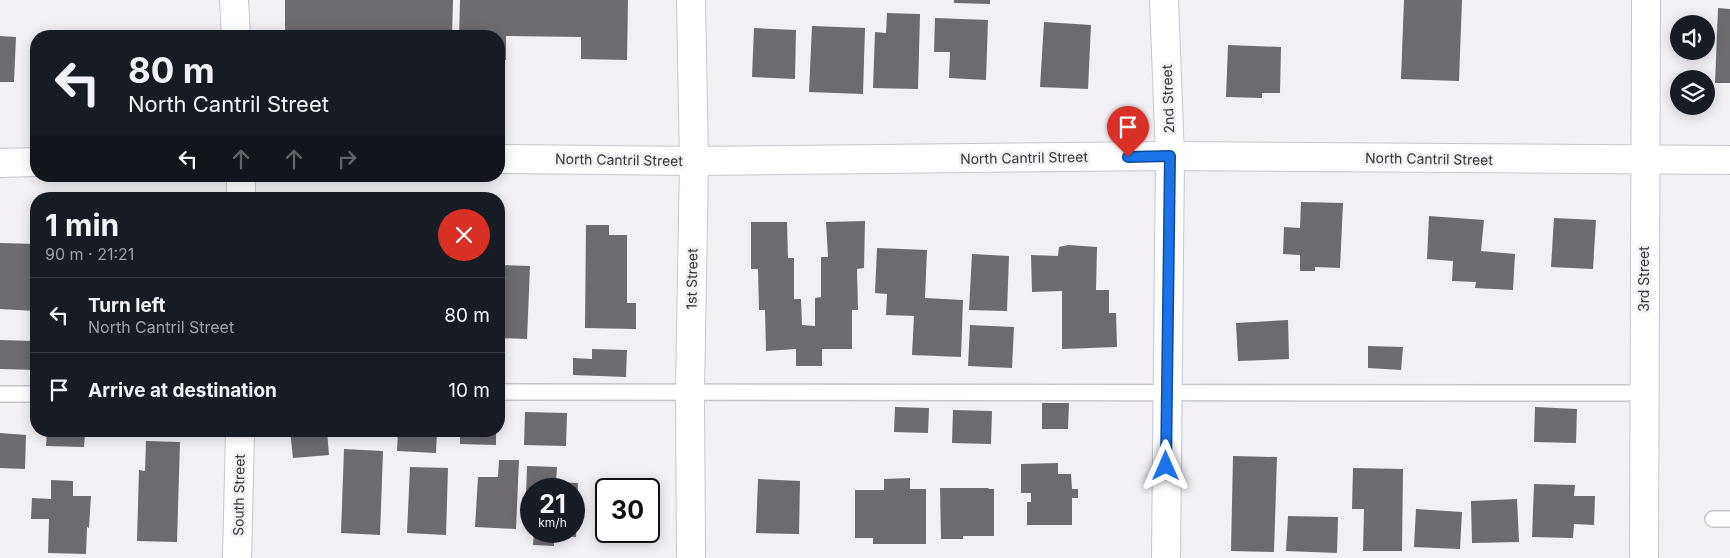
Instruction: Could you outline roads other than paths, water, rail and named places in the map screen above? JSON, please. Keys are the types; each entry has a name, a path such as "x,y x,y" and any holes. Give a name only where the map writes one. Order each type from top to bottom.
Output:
{"street":[{"path":"234,0 236,30"},
{"name":"1st Street","path":"691,0 694,160 690,392 691,558"},
{"name":"2nd Street","path":"1164,0 1170,156 1166,392 1166,558"},
{"name":"3rd Street","path":"1644,558 1646,0"},
{"name":"North Cantril Street","path":"505,159 694,160 1170,156 1644,161 1730,160"},
{"path":"0,163 30,162"},
{"name":"South Street","path":"237,558 240,437"}],"lane":[{"path":"505,392 1644,393"},
{"path":"0,394 30,394"},
{"path":"1713,519 1730,519"}]}
